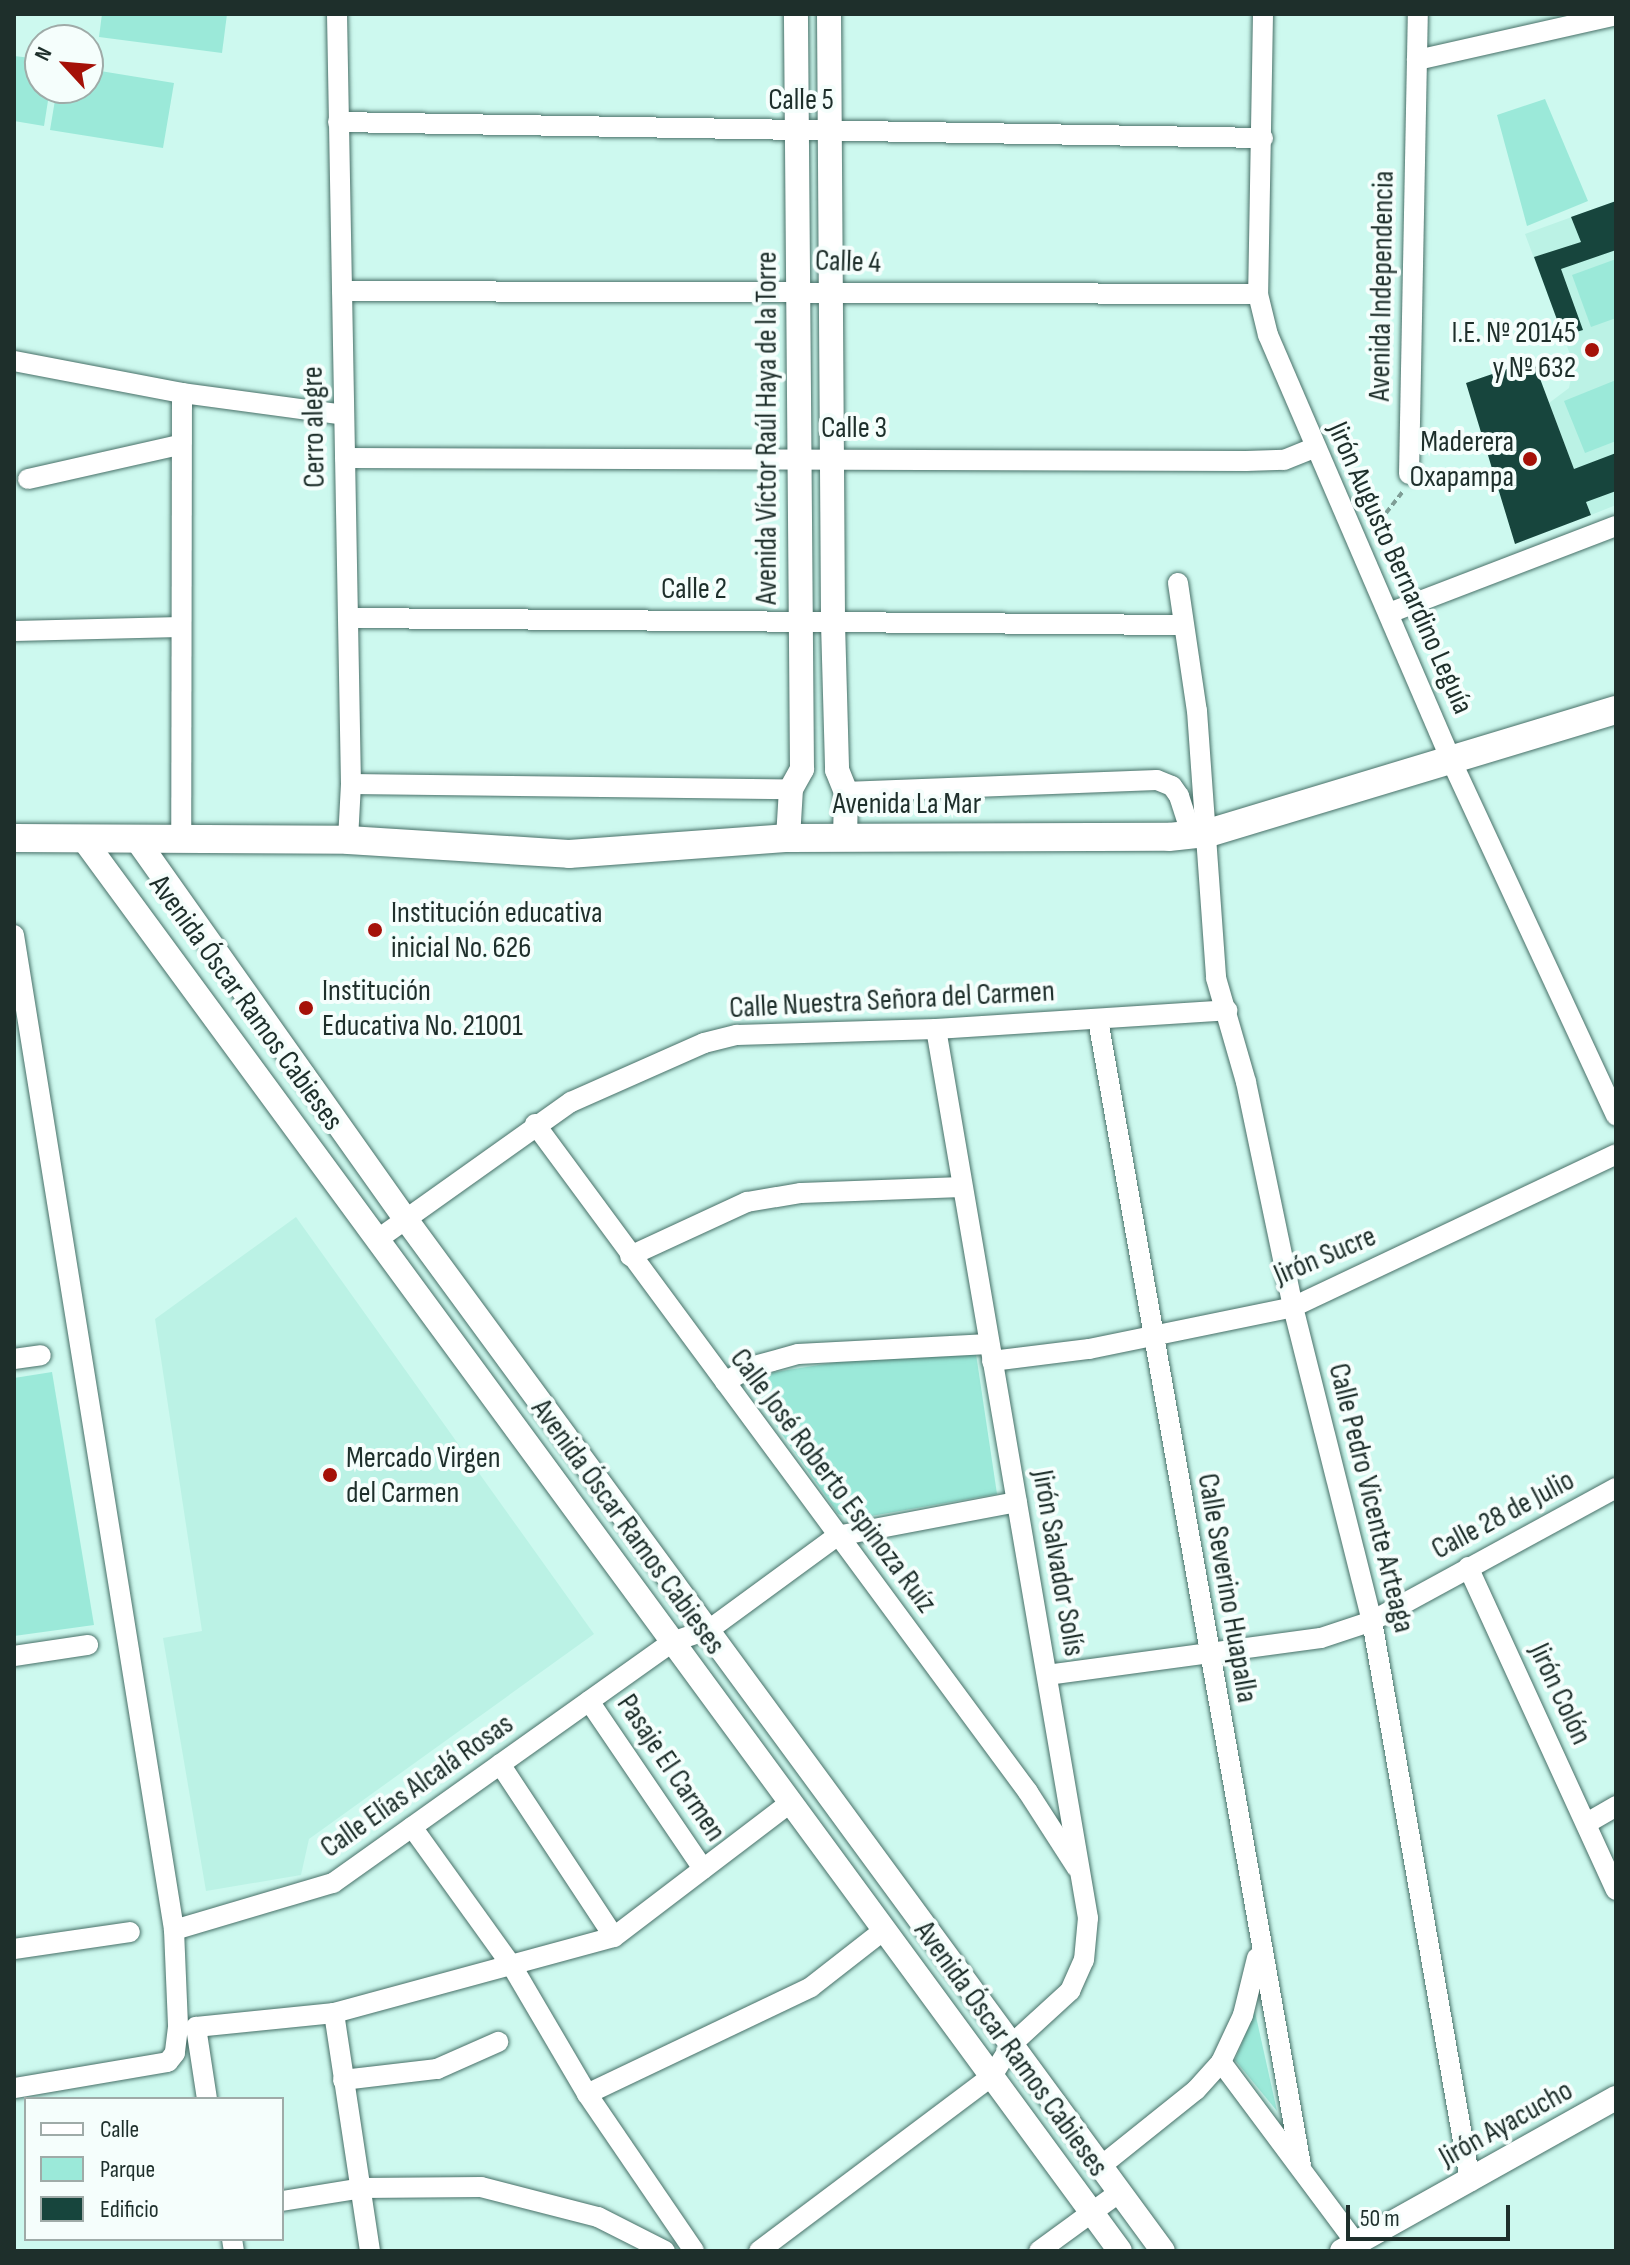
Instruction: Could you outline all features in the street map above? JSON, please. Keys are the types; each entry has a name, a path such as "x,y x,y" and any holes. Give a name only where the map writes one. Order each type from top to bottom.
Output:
{"main road":[{"name":"Avenida La Mar","path":"14,838 348,840 569,854 788,838 1200,834 1616,710"}],"street":[{"name":"Cerro alegre","path":"337,14 351,784 348,840"},
{"name":"Avenida Víctor Raúl Haya de la Torre","path":"788,838 791,789 802,769 796,14"},
{"path":"829,14 833,623 837,770 846,792 845,838"},
{"name":"Jirón Augusto Bernardino Leguía","path":"1263,14 1258,294 1281,374 1389,613 1451,760 1616,1116"},
{"name":"Avenida Independencia","path":"1409,474 1418,14"},
{"path":"1417,60 1616,15"},
{"name":"Calle 5","path":"338,122 1263,138"},
{"name":"Calle 4","path":"342,291 798,290 831,293 1258,294"},
{"path":"14,361 182,393 344,415"},
{"path":"181,840 179,445 182,393"},
{"path":"28,479 179,445"},
{"name":"Calle 3","path":"345,458 1246,461 1284,460 1313,448"},
{"path":"1389,613 1616,526"},
{"path":"1178,583 1200,834"},
{"name":"Calle 2","path":"348,618 1183,625"},
{"path":"14,631 181,627"},
{"path":"846,792 1157,780 1172,786 1200,834"},
{"path":"351,784 791,789"},
{"name":"Calle Pedro Vicente Arteaga","path":"1200,834 1216,978 1227,1010 1293,1307 1372,1621 1470,2181"},
{"name":"Avenida Óscar Ramos Cabieses","path":"84,840 1120,2251"},
{"name":"Avenida Óscar Ramos Cabieses","path":"137,840 405,1218 710,1629 1163,2251"},
{"path":"14,935 174,1930 178,2027 175,2053 168,2062 14,2088"},
{"name":"Calle Nuestra Señora del Carmen","path":"378,1239 535,1124 608,1081 715,1040 737,1035 936,1029 1227,1010"},
{"name":"Calle Severino Huapalla","path":"1098,1020 1207,1654 1301,2165"},
{"name":"Jirón Salvador Solís","path":"936,1029 1088,1918 1078,1977 1070,1991 1012,2044 992,2076"},
{"name":"Calle José Roberto Espinoza Ruíz","path":"535,1124 1028,1792 1081,1874"},
{"name":"Jirón Sucre","path":"725,1382 751,1367 798,1354 991,1353 1154,1336 1293,1307 1616,1154"},
{"path":"630,1256 747,1202 801,1193 962,1187"},
{"path":"14,1359 41,1355"},
{"name":"Calle 28 de Julio","path":"1047,1675 1321,1638 1372,1621 1616,1488"},
{"path":"837,1536 1017,1502"},
{"name":"Calle Elías Alcalá Rosas","path":"174,1930 333,1883 672,1642 710,1629 837,1536"},
{"name":"Jirón Colón","path":"1468,1567 1616,1890"},
{"path":"14,1656 88,1645"},
{"name":"Pasaje El Carmen","path":"589,1701 703,1869"},
{"path":"500,1764 614,1937"},
{"path":"207,2097 196,2027 334,2013 614,1937 790,1803"},
{"path":"1587,1823 1616,1806"},
{"path":"412,1827 512,1966 587,2094 694,2251"},
{"path":"587,2094 811,1987 884,1930"},
{"path":"14,1949 130,1932"},
{"path":"1101,2166 1196,2090 1221,2062 1252,1988 1260,1943"},
{"path":"334,2013 370,2251"},
{"path":"343,2080 437,2069 498,2042"},
{"path":"1221,2062 1301,2165 1349,2247"},
{"path":"759,2251 992,2076"},
{"name":"Jirón Ayacucho","path":"1349,2247 1616,2098"},
{"path":"284,2201 362,2188 445,2184 515,2192 598,2217 665,2251"},
{"path":"1039,2251 1120,2192"}],"path":[{"path":"1351,529 1397,502 1409,474"}],"shaded area":[{"name":"I.E. Nº 20145 y Nº 632","path":"1616,201 1616,505 1591,515 1549,403 1569,388 1574,365 1525,234"},
{"name":"Mercado Virgen del Carmen","path":"296,1217 594,1634 309,1839 301,1875 206,1891 163,1638 202,1631 155,1319"}],"green space":[{"path":"102,14 227,14 222,53 104,38 104,24 101,24"},
{"path":"14,56 24,57 24,104 47,104 44,126 14,121"},
{"path":"104,72 174,83 163,148 50,130 54,104 104,104"},
{"path":"1545,99 1588,201 1527,226 1497,115"},
{"path":"1616,259 1616,318 1591,327 1572,275"},
{"path":"1616,380 1616,441 1585,453 1564,401"},
{"path":"976,1354 997,1494 854,1519 838,1514 756,1397 769,1373 850,1360"},
{"path":"52,1372 94,1625 14,1636 14,1378"},
{"path":"1255,2012 1277,2111 1235,2060"}],"building":[{"path":"1616,201 1616,250 1561,269 1583,330 1563,336 1534,257 1581,242 1571,217"},
{"name":"Maderera Oxapampa","path":"1533,360 1574,469 1616,453 1616,491 1586,502 1591,515 1515,544 1466,383"}],"place":[{"name":"I.E. Nº 20145 y Nº 632","path":"1592,350"},
{"name":"Maderera Oxapampa","path":"1530,459"},
{"name":"Institución educativa inicial No. 626","path":"375,930"},
{"name":"Institución Educativa No. 21001","path":"306,1008"},
{"name":"Mercado Virgen del Carmen","path":"330,1475"}]}
